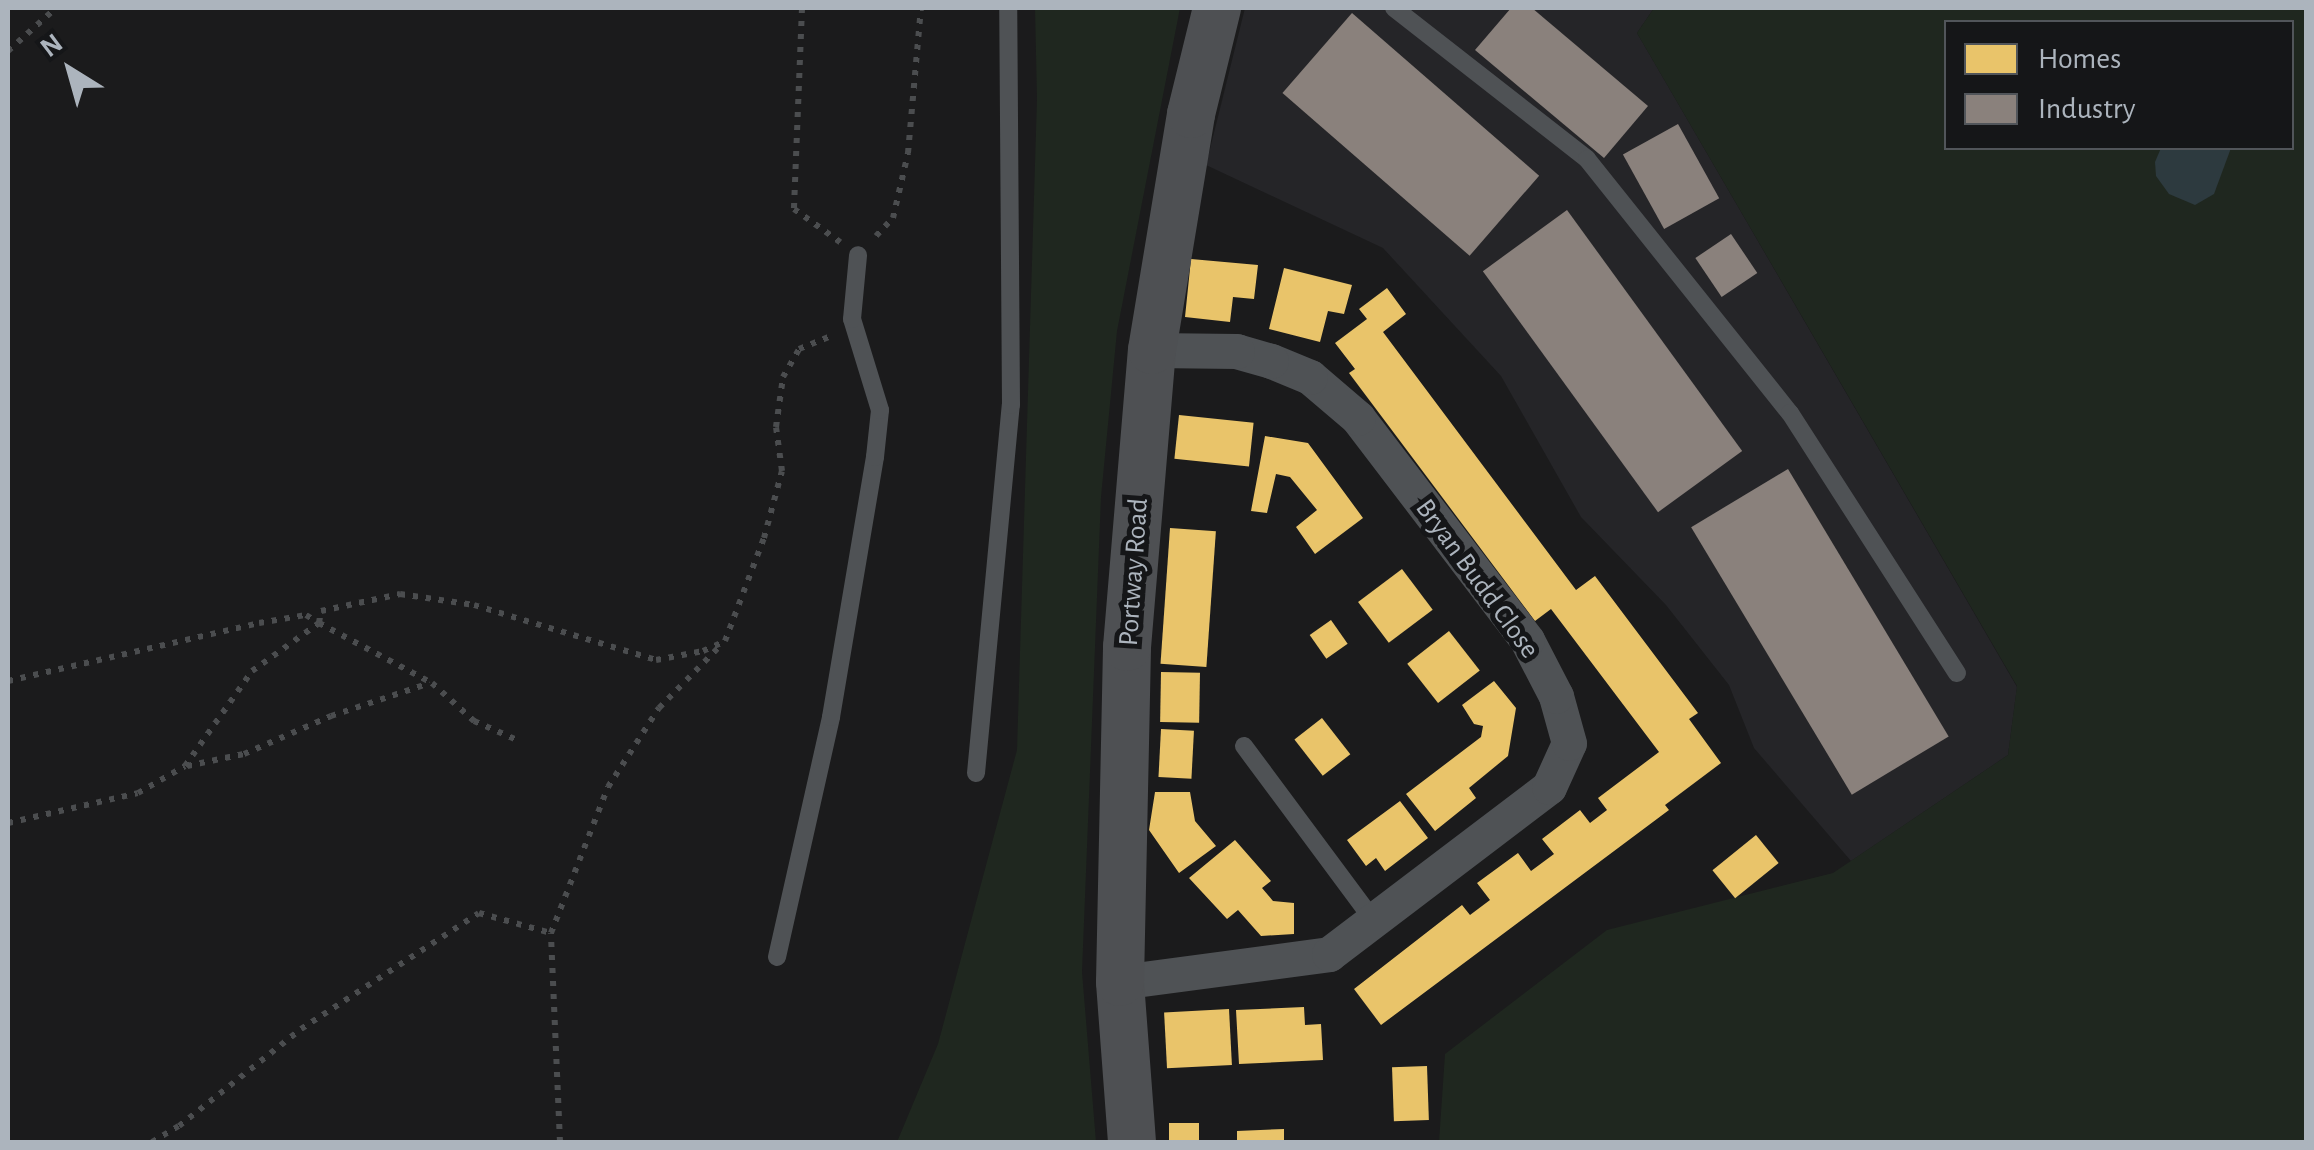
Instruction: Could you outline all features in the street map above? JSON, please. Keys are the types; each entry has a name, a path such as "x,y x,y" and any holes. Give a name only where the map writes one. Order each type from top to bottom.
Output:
{"street":[{"name":"Portway Road","path":"1132,1142 1120,982 1127,647 1152,350 1191,114 1217,8"},
{"name":"Bryan Budd Close","path":"1120,982 1329,954 1549,787 1569,742 1556,696 1527,640 1358,418 1310,377 1271,361 1237,351 1152,350"}],"lane":[{"path":"976,773 1012,405 1008,8"},
{"path":"1394,8 1587,159 1790,413 1957,673"},
{"path":"777,957 831,716 875,457 880,410 852,319 858,255"},
{"path":"1244,746 1374,920"}],"path":[{"path":"8,51 56,8"},
{"path":"802,8 794,210 858,255 894,218 908,154 921,8"},
{"path":"560,1142 551,934 608,786 660,708 725,641 764,538 782,471 776,428 784,377 799,350 832,334 859,351"},
{"path":"320,623 321,611 400,594 474,605 599,646 656,660 703,651 725,641"},
{"path":"8,681 306,615 432,682 474,720 517,740"},
{"path":"186,766 252,671 320,623"},
{"path":"8,822 138,793 186,766 244,754 331,716 432,682"},
{"path":"152,1142 179,1126 300,1029 479,914 551,934"}],"shaded area":[{"path":"1035,8 1180,8 1117,331 1101,497 1082,972 1096,1142 897,1142 938,1044 1017,750 1037,99"},
{"path":"1245,8 1654,8 1637,33 2017,687 2008,755 1851,861 1754,748 1729,685 1666,605 1581,517 1501,376 1383,248 1206,165"},
{"path":"1654,8 2306,8 2306,1142 1439,1142 1445,1054 1607,930 1833,873 2008,755 2017,686 1637,33"},
{"path":"2160,150 2230,150 2214,194 2195,205 2169,194 2156,176 2155,162"}],"building: Homes":[{"path":"1191,259 1258,265 1254,299 1233,297 1230,322 1185,317"},
{"path":"1284,268 1352,285 1344,314 1328,311 1320,342 1269,329"},
{"path":"1387,288 1406,314 1383,332 1576,590 1595,576 1698,713 1689,719 1721,763 1665,805 1669,810 1381,1025 1354,989 1462,905 1470,915 1490,900 1477,883 1518,853 1531,871 1554,854 1542,839 1580,810 1590,823 1607,810 1598,798 1659,752 1551,609 1535,621 1349,373 1355,369 1335,343 1367,319 1359,309"},
{"path":"1179,415 1254,423 1249,467 1174,459"},
{"path":"1265,436 1308,443 1363,518 1315,554 1296,527 1317,510 1290,477 1276,474 1267,513 1251,511"},
{"path":"1170,528 1216,531 1206,667 1161,664"},
{"path":"1402,569 1433,610 1389,643 1358,602"},
{"path":"1331,620 1348,644 1326,659 1310,635"},
{"path":"1449,631 1480,670 1438,703 1407,664"},
{"path":"1161,672 1200,673 1199,723 1160,722"},
{"path":"1494,681 1516,708 1508,756 1469,788 1476,798 1435,831 1406,794 1481,737 1483,726 1474,724 1462,705"},
{"path":"1322,718 1350,754 1323,776 1294,740"},
{"path":"1161,729 1194,731 1191,779 1158,777"},
{"path":"1155,792 1190,792 1195,821 1216,846 1179,873 1149,830"},
{"path":"1400,801 1428,838 1385,871 1376,858 1366,866 1347,840"},
{"path":"1756,835 1779,863 1735,898 1712,870"},
{"path":"1235,840 1271,881 1262,888 1273,901 1294,903 1294,934 1261,936 1238,910 1227,919 1189,878"},
{"path":"1304,1007 1305,1025 1321,1024 1323,1060 1239,1064 1236,1010"},
{"path":"1229,1009 1232,1065 1167,1068 1164,1012"},
{"path":"1427,1066 1429,1120 1394,1121 1392,1067"},
{"path":"1169,1123 1199,1123 1199,1142 1169,1142"},
{"path":"1284,1129 1284,1142 1237,1142 1237,1131"}],"building: Industry":[{"path":"1511,8 1532,8 1648,106 1604,158 1475,50"},
{"path":"1352,13 1539,176 1470,256 1282,93"},
{"path":"1678,124 1719,198 1664,229 1623,155"},
{"path":"1567,210 1742,451 1658,512 1483,271"},
{"path":"1731,234 1757,273 1722,297 1695,258"},
{"path":"1788,469 1949,736 1852,795 1691,527"}]}
